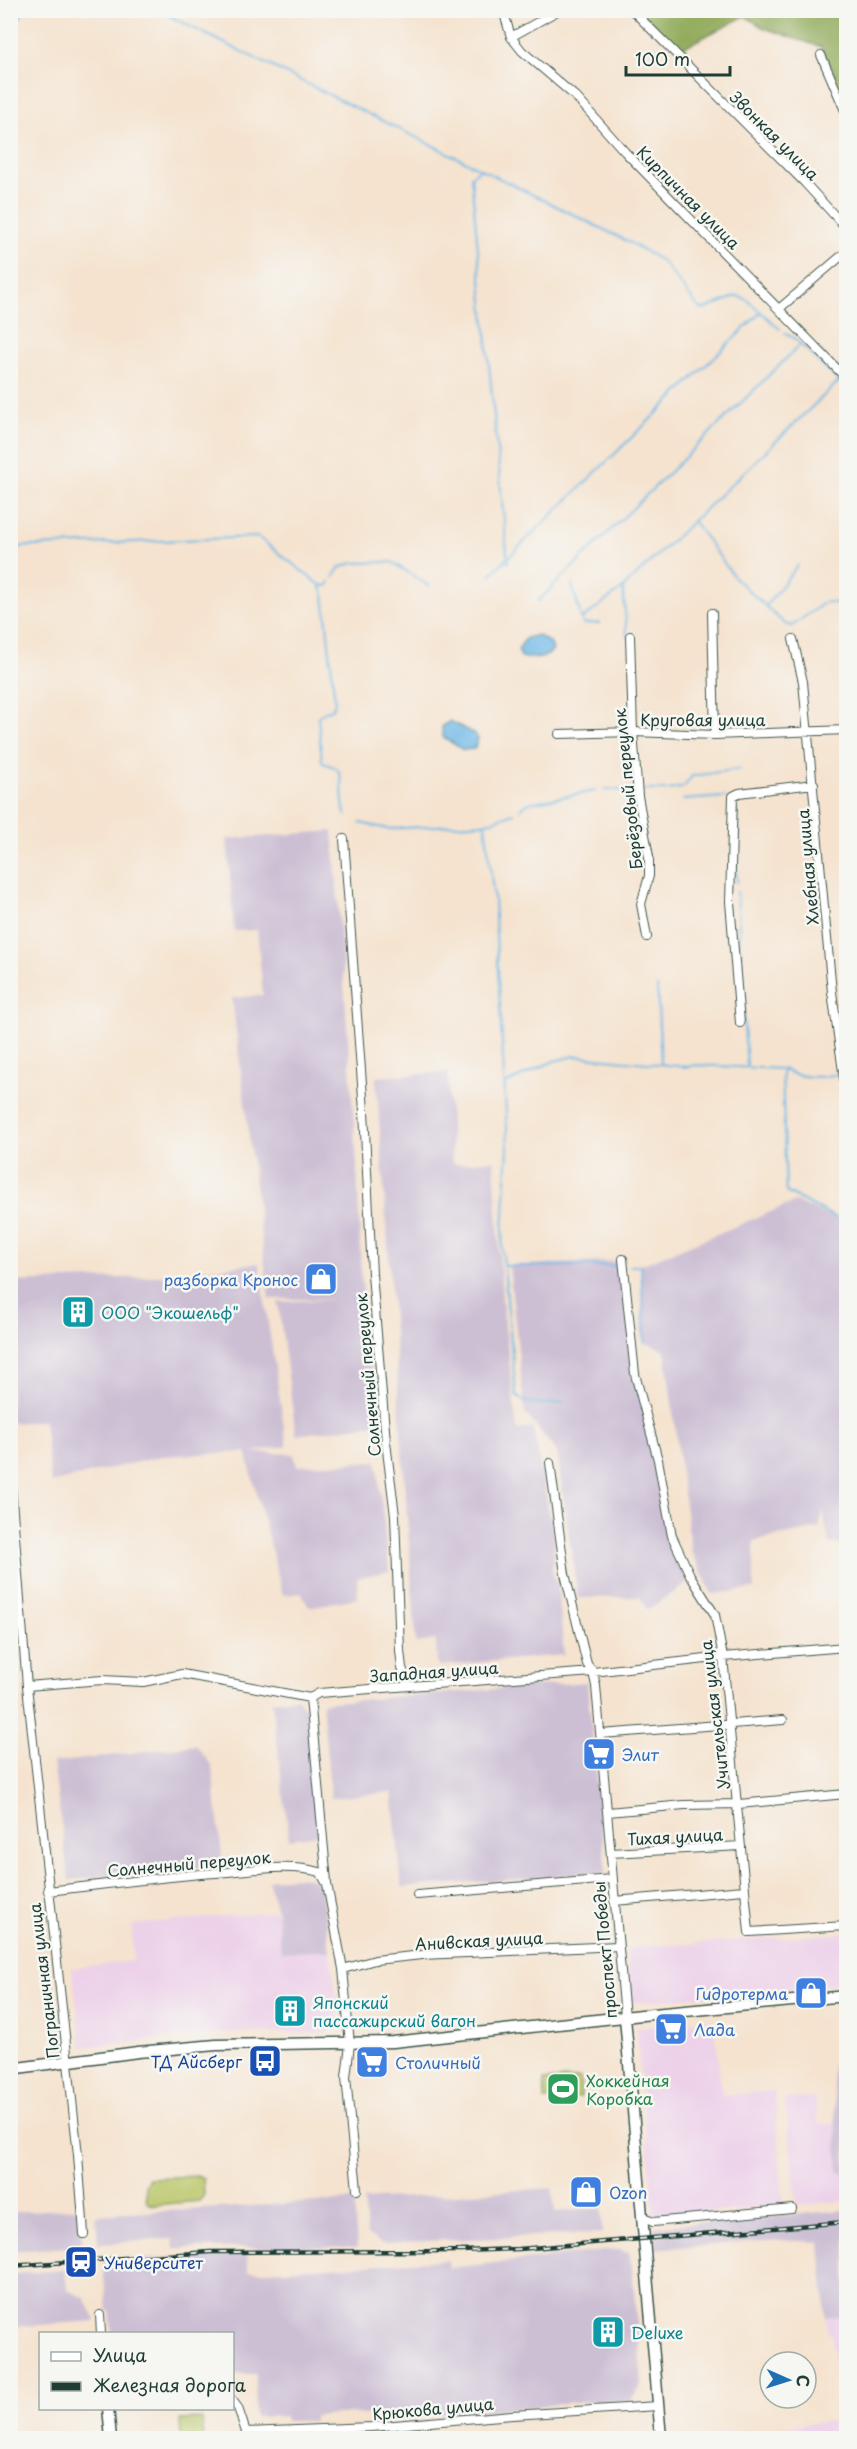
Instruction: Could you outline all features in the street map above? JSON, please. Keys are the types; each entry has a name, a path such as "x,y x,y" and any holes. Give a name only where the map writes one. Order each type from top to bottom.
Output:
{"main road":[{"path":"10,2069 138,2052 216,2046 350,2044 846,1996"},
{"name":"проспект Победы","path":"625,2017 661,2439"},
{"path":"108,2410 111,2439"}],"street":[{"path":"503,10 511,37 559,10"},
{"name":"Звонкая улица","path":"632,10 804,182 846,228"},
{"name":"Кирпичная улица","path":"511,37 522,51 576,98 625,152 846,378"},
{"path":"821,55 846,113"},
{"path":"780,308 846,252"},
{"path":"712,613 715,735"},
{"name":"Берёзовый переулок","path":"630,636 638,796 649,857 649,876 641,904 647,937"},
{"name":"Хлебная улица","path":"793,639 803,681 832,992 846,1076 846,1093"},
{"name":"Круговая улица","path":"559,734 633,732 715,735 846,730"},
{"path":"740,1023 730,902 733,796 739,793 814,784"},
{"name":"Солнечный переулок","path":"344,838 372,1274 386,1442 395,1516 400,1651 402,1668 409,1686"},
{"name":"Учительская улица","path":"623,1259 635,1374 658,1460 672,1536 690,1575 715,1616 723,1657 739,1804 749,1932 846,1926"},
{"name":"проспект Победы","path":"550,1463 565,1574 587,1664 593,1672 601,1734 625,2017"},
{"name":"Пограничная улица","path":"10,1474 27,1686 84,2234"},
{"name":"Западная улица","path":"27,1686 102,1680 143,1682 182,1674 310,1698 319,1693 593,1672 723,1657 846,1647"},
{"path":"310,1698 327,1884 343,1969 350,2044 346,2077 357,2190"},
{"path":"601,1734 783,1720"},
{"name":"Тихая улица","path":"608,1812 684,1805 739,1804 846,1794"},
{"name":"Тихая улица","path":"610,1853 741,1846"},
{"name":"Солнечный переулок","path":"48,1891 176,1876 279,1868 308,1869 320,1872 327,1884"},
{"path":"417,1895 612,1879"},
{"path":"614,1900 744,1890"},
{"name":"Анивская улица","path":"343,1969 375,1960 422,1955 618,1946"},
{"path":"643,2218 653,2222 792,2209"},
{"path":"100,2315 101,2332"},
{"name":"Крюкова улица","path":"234,2403 246,2432 371,2427 658,2406"}],"shaded area":[{"path":"333,831 357,1165 361,1275 377,1424 296,1435 278,1302 336,1299 269,1299 232,998 263,995 257,930 234,931 227,839"},
{"path":"448,1072 452,1162 457,1164 494,1160 502,1299 517,1430 533,1428 555,1542 552,1571 558,1585 564,1655 437,1666 436,1640 416,1643 376,1077"},
{"path":"795,1202 846,1222 846,1578 842,1544 829,1544 823,1510 819,1528 754,1541 754,1589 712,1594 691,1551 665,1350 643,1342 641,1265"},
{"path":"618,1261 658,1466 667,1531 689,1582 647,1610 640,1597 578,1598 557,1452 525,1413 509,1266"},
{"path":"259,1263 287,1446 251,1452 294,1454 297,1466 377,1461 389,1571 357,1578 358,1598 309,1607 302,1593 283,1595 246,1452 162,1456 51,1483 44,1421 11,1423 11,1282 145,1277"},
{"path":"587,1682 606,1873 402,1887 392,1792 331,1798 322,1703"},
{"path":"297,1698 306,1710 320,1835 289,1839 272,1701"},
{"path":"196,1745 212,1766 223,1865 69,1880 53,1763"},
{"path":"309,1878 318,1883 321,1889 330,1951 281,1952 277,1911 268,1880"},
{"path":"277,1911 281,1952 330,1951 341,2025 324,2034 232,2032 82,2047 72,1968 133,1961 132,1925"},
{"path":"846,1933 846,1983 631,2003 626,1948"},
{"path":"714,2020 722,2095 774,2091 784,2206 654,2217 636,2028"},
{"path":"846,2064 846,2197 844,2172 839,2172 832,2065"},
{"path":"815,2097 818,2124 837,2124 839,2171 844,2172 846,2201 797,2205 785,2099"},
{"path":"552,2188 555,2212 602,2208 602,2233 380,2243 367,2233 364,2200"},
{"path":"354,2200 357,2247 174,2248 173,2239 98,2244 96,2215"},
{"path":"78,2208 83,2246 11,2251 11,2212"},
{"path":"846,2210 846,2317 826,2318 820,2242 778,2240 654,2249 654,2227"},
{"path":"622,2249 623,2252 628,2252 632,2267 642,2385 630,2401 601,2401 438,2414 337,2414 313,2416 313,2421 285,2421 285,2416 255,2417 256,2374 234,2374 234,2332 112,2332 110,2311 107,2311 103,2263 174,2257 247,2255 249,2272 448,2260 449,2268"},
{"path":"65,2270 67,2290 85,2298 96,2321 11,2327 11,2274"},
{"path":"846,2317 846,2438 718,2438 718,2434 841,2420 832,2335 828,2334 826,2318"}],"green space":[{"path":"638,11 846,11 846,100 821,47 764,28 745,16 680,49"},
{"name":"Хоккейная Коробка","path":"580,2078 581,2097 545,2100 544,2081"},
{"path":"199,2176 203,2178 204,2195 199,2201 153,2205 147,2203 145,2185 149,2178"},
{"path":"202,2419 204,2438 181,2438 180,2420"}],"water":[{"path":"538,635 551,644 553,650 550,654 534,659 521,657 518,649 526,638"},
{"path":"450,721 475,734 478,739 474,749 463,750 443,737 442,726"}],"waterway":[{"path":"10,33 25,10"},
{"path":"157,10 631,243 662,261 699,308 705,309 737,296 746,299 780,329"},
{"path":"480,170 471,176 508,563"},
{"path":"490,575 761,312"},
{"path":"785,333 794,338 846,388"},
{"path":"538,601 801,344"},
{"path":"582,619 623,588 839,381"},
{"path":"694,522 735,578 785,624 792,626 825,602 846,603"},
{"path":"10,547 258,537 320,585 324,595 335,702 330,710 318,717 322,762 336,768 339,772 346,816"},
{"path":"333,578 339,568 353,563 392,562 429,586"},
{"path":"766,606 798,565"},
{"path":"320,585 327,586 330,582"},
{"path":"572,585 583,624 600,623"},
{"path":"623,588 627,636"},
{"path":"643,790 669,790 684,787 692,776 740,769"},
{"path":"603,790 637,790"},
{"path":"520,809 529,803 595,791"},
{"path":"683,800 725,797"},
{"path":"736,809 739,840 736,861 737,883"},
{"path":"486,823 514,813"},
{"path":"360,823 388,829 485,823 494,899 508,1148 502,1245 516,1395 532,1403 564,1402"},
{"path":"737,892 740,943"},
{"path":"741,950 741,967"},
{"path":"740,975 747,1065"},
{"path":"657,986 661,1063"},
{"path":"505,1084 554,1061 575,1056 688,1067 695,1065 782,1069 786,1192 846,1223"},
{"path":"782,1069 796,1075 810,1077 839,1074"},
{"path":"504,1266 618,1266"},
{"path":"630,1266 641,1266 645,1343"}],"railway":[{"path":"10,2266 210,2252 519,2249 846,2222"}],"place":[{"name":"разборка Кронос","path":"321,1279"},
{"name":"ООО \"Экошельф\"","path":"78,1312"},
{"name":"Элит","path":"599,1754"},
{"name":"Гидротерма","path":"811,1993"},
{"name":"Японский пассажирский вагон","path":"290,2011"},
{"name":"Лада","path":"671,2029"},
{"name":"ТД Айсберг","path":"265,2061"},
{"name":"Столичный","path":"372,2062"},
{"name":"Хоккейная Коробка","path":"563,2089"},
{"name":"Ozon","path":"586,2192"},
{"name":"Университет","path":"81,2262"},
{"name":"Deluxe","path":"608,2332"}]}
